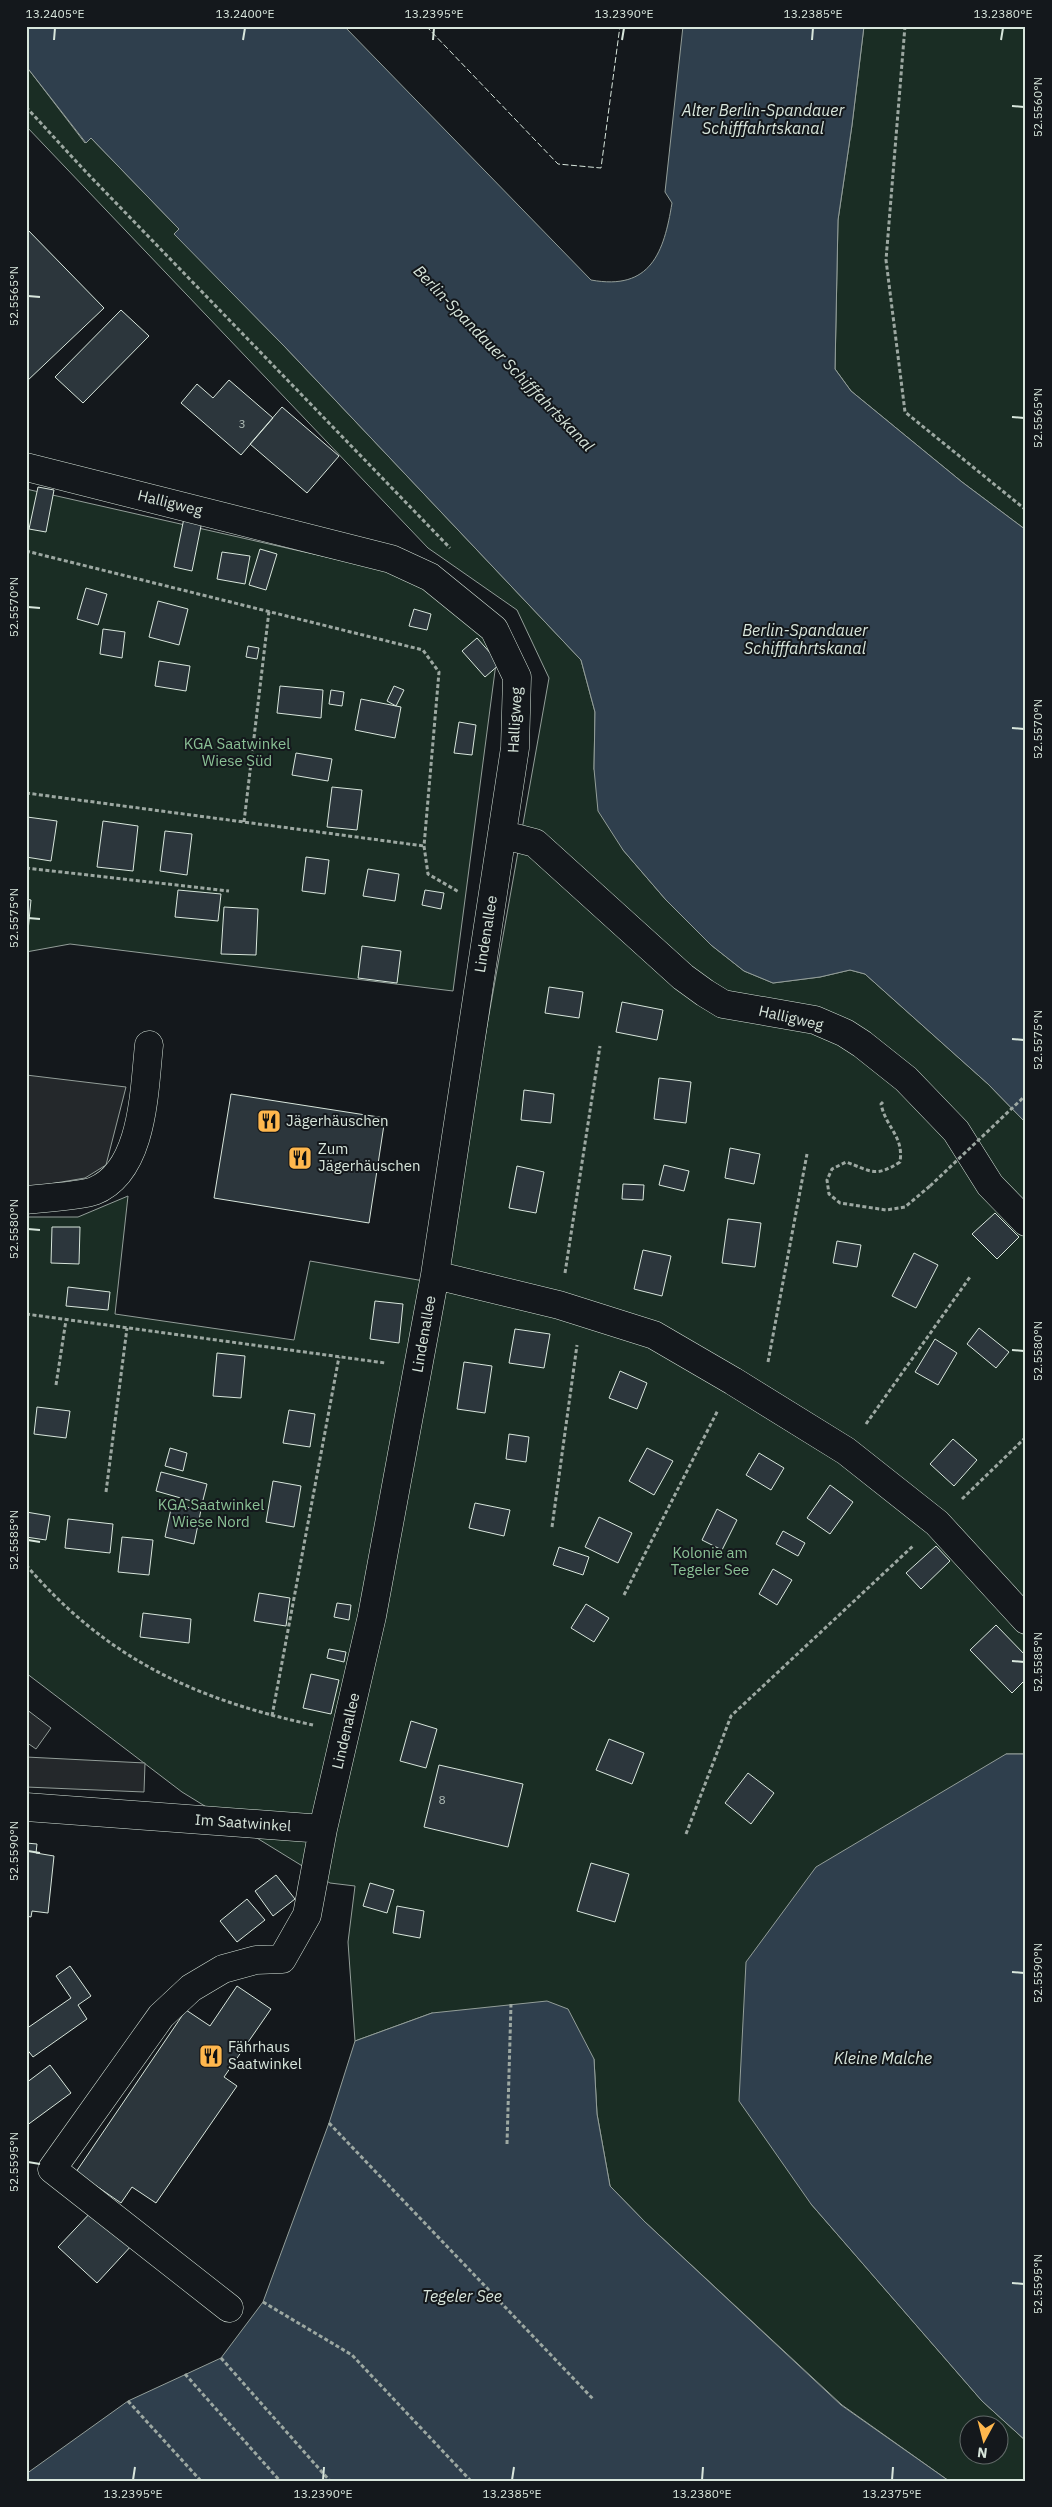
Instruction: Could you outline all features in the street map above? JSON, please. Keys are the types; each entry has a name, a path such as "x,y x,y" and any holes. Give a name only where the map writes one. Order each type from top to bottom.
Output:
{"street":[{"name":"Halligweg","path":"26,467 391,560 430,577 494,629 517,677 515,748 504,834 536,843 683,977 705,993 724,1004 815,1020 845,1033 906,1079 956,1132 990,1185 1026,1222"},
{"name":"Lindenallee","path":"323,1830 372,1616 435,1275 491,900 504,834"},
{"path":"26,1200 94,1190 123,1170 141,1122 149,1045"},
{"path":"435,1275 571,1309 654,1335 761,1397 846,1451 937,1524 1026,1620"},
{"name":"Im Saatwinkel","path":"26,1807 323,1830"},
{"path":"229,2308 52,2169 161,2016 191,1988 223,1969 256,1960 282,1959 307,1915 323,1830"}],"path":[{"path":"905,26 886,260 905,412 1026,510"},
{"path":"26,107 455,553"},
{"path":"26,551 423,650 439,672 424,846 428,874 466,896 491,900"},
{"path":"244,822 269,611"},
{"path":"26,793 424,846"},
{"path":"26,868 229,891"},
{"path":"552,1527 571,1309 600,1046"},
{"path":"906,1079 881,1104 884,1118 902,1149 900,1162 885,1171 876,1173 846,1162 832,1168 827,1180 830,1194 840,1203 886,1210 905,1207 930,1186 1026,1095"},
{"path":"761,1397 808,1154"},
{"path":"846,1451 970,1277"},
{"path":"26,1314 418,1368"},
{"path":"56,1386 66,1320"},
{"path":"106,1492 127,1328"},
{"path":"272,1716 339,1357"},
{"path":"624,1595 733,1381"},
{"path":"686,1834 731,1716 937,1524 1026,1437"},
{"path":"26,1565 49,1591 89,1628 149,1668 186,1688 272,1716 345,1733"},
{"path":"507,2144 510,2004"},
{"path":"329,2122 594,2400"},
{"path":"263,2302 352,2355 471,2481"},
{"path":"221,2358 330,2481"},
{"path":"185,2374 280,2481"},
{"path":"128,2401 201,2481"}],"green space":[{"path":"864,26 1026,26 1026,530 962,482 851,391 835,369 838,220"},
{"name":"Kolonie am Tegeler See","path":"26,66 85,143 91,138 179,229 175,234 285,347 581,660 595,712 594,769 623,850 666,900 711,945 744,971 773,983 820,977 850,970 865,974 988,1084 1026,1123 1026,1754 1006,1754 811,2204 982,2401 996,2414 960,2414 960,2464 1010,2464 1010,2426 1026,2441 1026,2481 949,2481 842,2405 645,2222 610,2186 597,2114 594,2059 432,2013 355,2041 348,1942 355,1886 330,1883 182,1792 26,1673 26,1217 78,1217 128,1196 115,1314 294,1340 310,1261 441,1284 549,678 517,610 428,548 26,126"},
{"name":"KGA Saatwinkel Wiese Süd","path":"26,489 428,580 498,648 453,991 70,944 26,952"}],"shaded area":[{"path":"26,1075 126,1087 106,1165 85,1178 26,1188"},
{"path":"26,1709 51,1728 36,1749 26,1742"},
{"path":"26,1757 145,1763 144,1792 26,1787"}],"water":[{"name":"Berlin-Spandauer Schifffahrtskanal","path":"26,26 344,26 591,280 611,282 628,280 641,273 651,264 659,252 669,221 672,203 665,192 683,26 864,26 838,220 835,369 851,391 962,482 1026,530 1026,1123 988,1084 865,974 850,970 820,977 773,983 744,971 711,945 666,900 623,850 598,811 594,769 595,712 581,660 285,347 174,234 179,229 91,138 86,143 26,66"},
{"name":"Kleine Malche","path":"1006,1754 1026,1754 1026,2441 1010,2426 1010,2414 996,2414 982,2401 811,2204 739,2101 746,1962 816,1867"},
{"name":"Tegeler See","path":"547,2001 568,2009 594,2059 597,2114 610,2186 645,2222 841,2405 949,2481 26,2481 26,2474 128,2401 221,2358 263,2302 329,2123 355,2041 432,2013"}],"building":[{"path":"26,228 104,308 26,382"},
{"path":"121,310 149,336 83,403 55,377"},
{"path":"229,380 273,418 241,455 181,403 197,384 213,398"},
{"path":"282,407 339,456 307,493 250,444"},
{"path":"38,487 54,490 46,532 29,529"},
{"path":"184,518 202,521 192,571 174,567"},
{"path":"260,549 277,554 266,590 249,585"},
{"path":"222,552 250,556 245,584 217,579"},
{"path":"86,588 107,594 98,625 77,619"},
{"path":"158,601 188,609 179,645 149,637"},
{"path":"414,609 431,614 427,630 409,626"},
{"path":"103,629 125,632 122,658 100,654"},
{"path":"477,638 500,664 485,677 462,651"},
{"path":"248,646 259,648 257,659 246,657"},
{"path":"159,661 190,666 186,691 155,686"},
{"path":"280,686 323,690 321,718 277,713"},
{"path":"394,686 404,690 396,706 387,701"},
{"path":"331,690 344,692 342,706 329,704"},
{"path":"361,699 401,707 395,738 355,730"},
{"path":"459,722 476,725 472,755 454,753"},
{"path":"296,753 332,759 328,781 292,775"},
{"path":"332,787 362,790 357,830 327,827"},
{"path":"27,817 57,821 51,861 26,857"},
{"path":"103,821 138,826 133,871 97,867"},
{"path":"165,831 192,834 187,875 160,871"},
{"path":"306,857 329,860 325,894 302,891"},
{"path":"368,869 399,874 395,901 363,896"},
{"path":"178,890 221,894 218,921 175,917"},
{"path":"425,890 444,893 441,909 422,905"},
{"path":"26,899 31,900 28,931 26,931"},
{"path":"224,907 258,909 256,955 221,954"},
{"path":"362,946 401,951 397,983 358,978"},
{"path":"549,987 583,992 579,1018 545,1013"},
{"path":"622,1002 663,1010 657,1040 616,1032"},
{"path":"659,1078 691,1082 686,1123 654,1119"},
{"path":"524,1090 554,1094 551,1123 521,1120"},
{"name":"Zum Jägerhäuschen","path":"231,1094 385,1118 369,1223 214,1198"},
{"path":"730,1148 760,1154 754,1184 725,1178"},
{"path":"664,1165 689,1171 684,1191 659,1185"},
{"path":"517,1166 544,1172 536,1213 509,1208"},
{"path":"623,1184 644,1185 643,1200 622,1199"},
{"path":"995,1213 1019,1237 997,1259 972,1234"},
{"path":"728,1219 761,1223 755,1267 722,1263"},
{"path":"52,1227 80,1227 79,1264 51,1263"},
{"path":"837,1241 861,1245 857,1267 833,1263"},
{"path":"643,1250 671,1256 662,1296 634,1289"},
{"path":"914,1253 938,1265 916,1308 892,1296"},
{"path":"68,1287 110,1292 108,1310 66,1306"},
{"path":"375,1301 403,1304 399,1343 370,1339"},
{"path":"979,1328 1009,1352 996,1368 967,1344"},
{"path":"515,1329 550,1334 544,1368 509,1363"},
{"path":"935,1339 957,1353 938,1385 915,1372"},
{"path":"217,1353 245,1356 241,1398 213,1396"},
{"path":"464,1362 492,1366 485,1413 457,1409"},
{"path":"620,1371 647,1383 637,1409 609,1398"},
{"path":"37,1407 70,1411 66,1438 34,1434"},
{"path":"289,1410 315,1414 310,1447 283,1443"},
{"path":"509,1434 529,1437 526,1462 506,1459"},
{"path":"953,1439 977,1460 954,1486 930,1464"},
{"path":"170,1448 187,1453 183,1471 165,1466"},
{"path":"647,1448 673,1461 654,1495 629,1481"},
{"path":"759,1453 784,1468 771,1490 746,1475"},
{"path":"161,1472 207,1484 202,1504 156,1491"},
{"path":"273,1481 301,1486 294,1527 266,1522"},
{"path":"830,1485 853,1502 830,1534 807,1518"},
{"path":"475,1503 510,1510 504,1536 469,1528"},
{"path":"172,1504 201,1510 194,1544 165,1537"},
{"path":"717,1509 737,1520 722,1550 702,1540"},
{"path":"26,1512 50,1516 46,1540 26,1537"},
{"path":"599,1517 632,1533 618,1563 585,1547"},
{"path":"68,1519 113,1524 110,1553 65,1548"},
{"path":"783,1531 805,1543 798,1556 776,1544"},
{"path":"122,1537 153,1540 149,1575 118,1572"},
{"path":"936,1546 950,1561 921,1589 906,1573"},
{"path":"559,1547 589,1557 583,1575 553,1565"},
{"path":"773,1569 792,1580 777,1605 759,1594"},
{"path":"259,1593 290,1598 286,1626 254,1621"},
{"path":"337,1603 351,1605 349,1620 334,1617"},
{"path":"586,1604 609,1618 594,1642 571,1628"},
{"path":"143,1613 191,1619 189,1643 140,1637"},
{"path":"996,1625 1026,1656 1026,1679 1012,1693 970,1650"},
{"path":"329,1649 346,1652 344,1662 327,1658"},
{"path":"311,1674 339,1680 331,1714 303,1708"},
{"path":"411,1721 437,1729 426,1768 400,1761"},
{"path":"609,1739 644,1753 632,1784 596,1770"},
{"path":"439,1765 523,1784 508,1847 424,1827"},
{"path":"748,1773 774,1793 751,1824 725,1803"},
{"path":"26,1843 37,1844 36,1853 54,1856 48,1913 32,1911 31,1917 26,1916"},
{"path":"591,1863 629,1874 615,1922 577,1911"},
{"path":"276,1875 295,1899 273,1916 255,1891"},
{"path":"370,1883 394,1890 387,1913 363,1906"},
{"path":"247,1899 265,1920 237,1942 220,1921"},
{"path":"397,1906 424,1911 420,1938 393,1933"},
{"path":"70,1966 91,1996 78,2005 87,2019 33,2057 26,2048 26,2029 71,1998 56,1976"},
{"path":"237,1986 271,2009 224,2077 237,2086 156,2203 132,2187 121,2203 76,2172 186,2010 210,2026"},
{"path":"50,2065 71,2093 26,2126 26,2083"},
{"path":"94,2209 133,2244 97,2283 58,2247"}],"fence":[{"path":"426,26 558,164 601,168 620,26"}],"place":[{"name":"Jägerhäuschen","path":"269,1121"},
{"name":"Zum Jägerhäuschen","path":"300,1158"},
{"name":"Fährhaus Saatwinkel","path":"211,2056"}],"water label":[{"name":"Alter Berlin-Spandauer Schifffahrtskanal","path":"763,119"}],"park label":[{"name":"KGA Saatwinkel Wiese Nord","path":"211,1514"}]}
